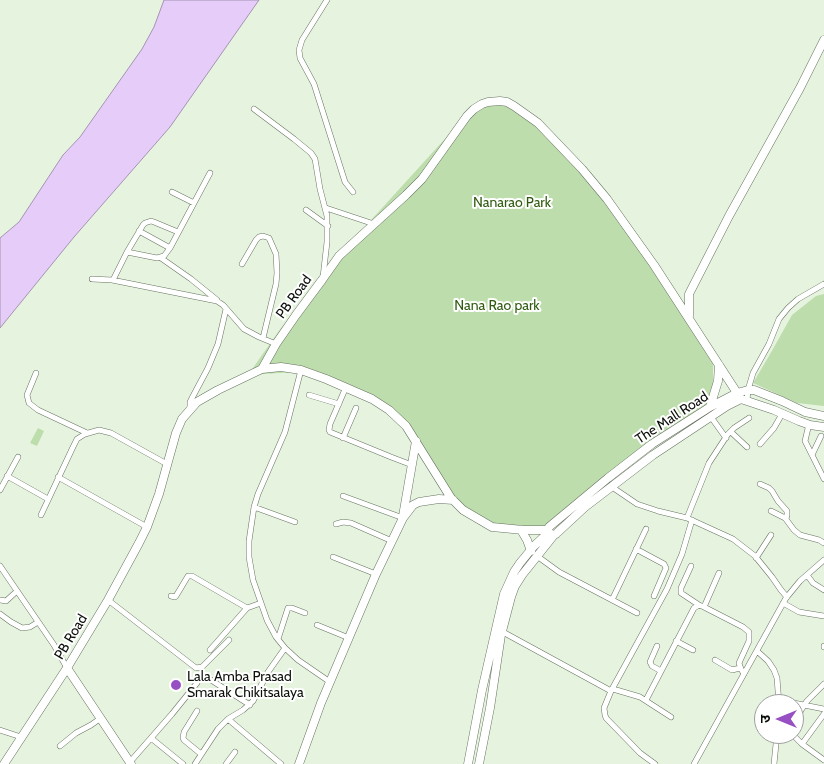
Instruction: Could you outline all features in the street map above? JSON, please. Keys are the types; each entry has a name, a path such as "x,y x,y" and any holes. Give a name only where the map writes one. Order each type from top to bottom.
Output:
{"street":[{"path":"327,0 302,40 298,50 300,58 314,84 345,182 353,192"},
{"path":"690,320 688,308 689,294 824,40"},
{"name":"PB Road","path":"4,764 67,668 108,600 146,527 159,494 176,433 182,419 197,402 262,369 300,309 339,256 422,179 467,116 482,104 500,101 507,102 528,115 582,169 607,198 742,397"},
{"path":"254,109 311,153 316,163 320,189 328,216 322,280"},
{"path":"161,258 170,248 210,173"},
{"path":"172,192 194,203"},
{"path":"326,208 374,224"},
{"path":"306,210 328,226"},
{"path":"113,280 145,223 151,221 178,232"},
{"path":"140,231 170,248"},
{"path":"242,264 256,240 263,236 269,238 276,254 277,273 263,338"},
{"path":"127,252 161,258 191,279 220,302 244,328 275,346 274,356 281,367"},
{"path":"92,279 113,280 217,300"},
{"path":"824,284 798,299 779,319 770,344 753,373 748,390 762,392 805,412 824,416"},
{"path":"673,294 689,294"},
{"path":"190,409 190,402 218,344 226,309"},
{"path":"710,407 718,381 719,365"},
{"path":"262,369 281,367 301,370 326,378 372,399 387,408 402,422 453,500 463,510 489,526 496,528 552,531"},
{"path":"301,370 285,432 254,507 249,541 249,557 253,580 267,620 278,639 304,665 330,682"},
{"path":"36,373 27,395 29,403 38,410 88,433"},
{"path":"346,387 329,430 333,434 412,464"},
{"name":"The Mall Road","path":"552,531 653,455 710,416 742,397 748,390"},
{"path":"309,395 338,404"},
{"path":"742,397 809,424 824,427"},
{"name":"The Mall Road","path":"479,764 490,708 504,594 514,572 534,553 552,531 608,478 645,450 710,407 742,397"},
{"path":"343,438 356,408"},
{"path":"760,444 774,428 782,414"},
{"path":"710,416 726,438"},
{"path":"654,764 640,753 606,718 604,708 667,589 682,554 690,519 709,463 731,432 749,418"},
{"path":"809,424 805,441 824,479"},
{"path":"41,515 78,439 88,433 99,430 111,432 167,464"},
{"path":"731,432 747,447"},
{"path":"812,455 821,436"},
{"path":"403,518 416,441"},
{"path":"0,490 18,457"},
{"path":"8,476 48,499"},
{"path":"58,477 146,527"},
{"path":"760,484 772,491 787,512 786,519"},
{"path":"612,487 637,504 690,519 734,539 756,558 787,597"},
{"path":"343,496 403,518"},
{"path":"299,764 330,682 376,574 403,518 413,505 419,502 439,499 453,500"},
{"path":"254,507 295,522"},
{"path":"771,511 786,519 797,533 824,543"},
{"path":"336,524 343,522 351,523 392,541"},
{"path":"612,600 646,528"},
{"path":"521,530 534,553 559,572 637,614"},
{"path":"756,558 771,535"},
{"path":"636,549 664,564 666,568 654,596"},
{"path":"333,557 376,574"},
{"path":"694,764 783,603 807,575 824,560"},
{"path":"0,566 131,763 197,683"},
{"path":"691,566 681,588 681,593 749,632 749,641 740,661 740,668 744,674"},
{"path":"646,700 694,608 702,606 719,573"},
{"path":"807,575 813,583 824,590"},
{"path":"171,596 175,597 188,576 192,576 247,608"},
{"path":"0,600 6,601 17,591"},
{"path":"108,600 196,668 202,667 229,640"},
{"path":"210,650 247,608 261,603"},
{"path":"783,603 799,612 824,616"},
{"path":"278,639 288,608 305,613"},
{"path":"0,614 22,628 30,627 38,622"},
{"path":"317,625 349,638"},
{"path":"499,630 612,690 635,695 646,700 671,717"},
{"name":"The Mall Road","path":"468,764 499,630"},
{"path":"676,641 693,650"},
{"path":"657,646 650,662 652,666 661,671"},
{"path":"194,764 218,729 250,705 268,672 285,648"},
{"path":"757,651 768,661 774,670 777,678 778,694"},
{"path":"715,660 732,670 740,668"},
{"path":"210,680 250,705"},
{"path":"824,684 806,700 804,705 824,709"},
{"path":"197,711 184,732 183,738 201,754"},
{"path":"804,741 824,714"},
{"path":"60,746 76,733 101,718"},
{"path":"228,720 281,764"},
{"path":"0,730 21,736"},
{"path":"151,738 183,764"},
{"path":"774,764 776,744"},
{"path":"802,744 824,760"},
{"path":"226,764 235,752"}],"green space":[{"name":"Nana Rao park","path":"504,100 549,132 606,196 713,364 713,388 707,405 548,528 486,524 461,508 417,440 380,405 296,372 248,375 281,328 352,241 473,108"},
{"path":"824,294 824,406 797,403 753,383 792,315 816,296"},
{"path":"38,428 44,431 37,446 30,443"}],"shaded area":[{"path":"164,0 259,0 170,127 74,237 0,328 0,238 19,222 63,155 80,137 142,49 154,27"}],"place":[{"name":"Lala Amba Prasad Smarak Chikitsalaya","path":"176,685"}],"park label":[{"name":"Nanarao Park","path":"512,203"}]}
